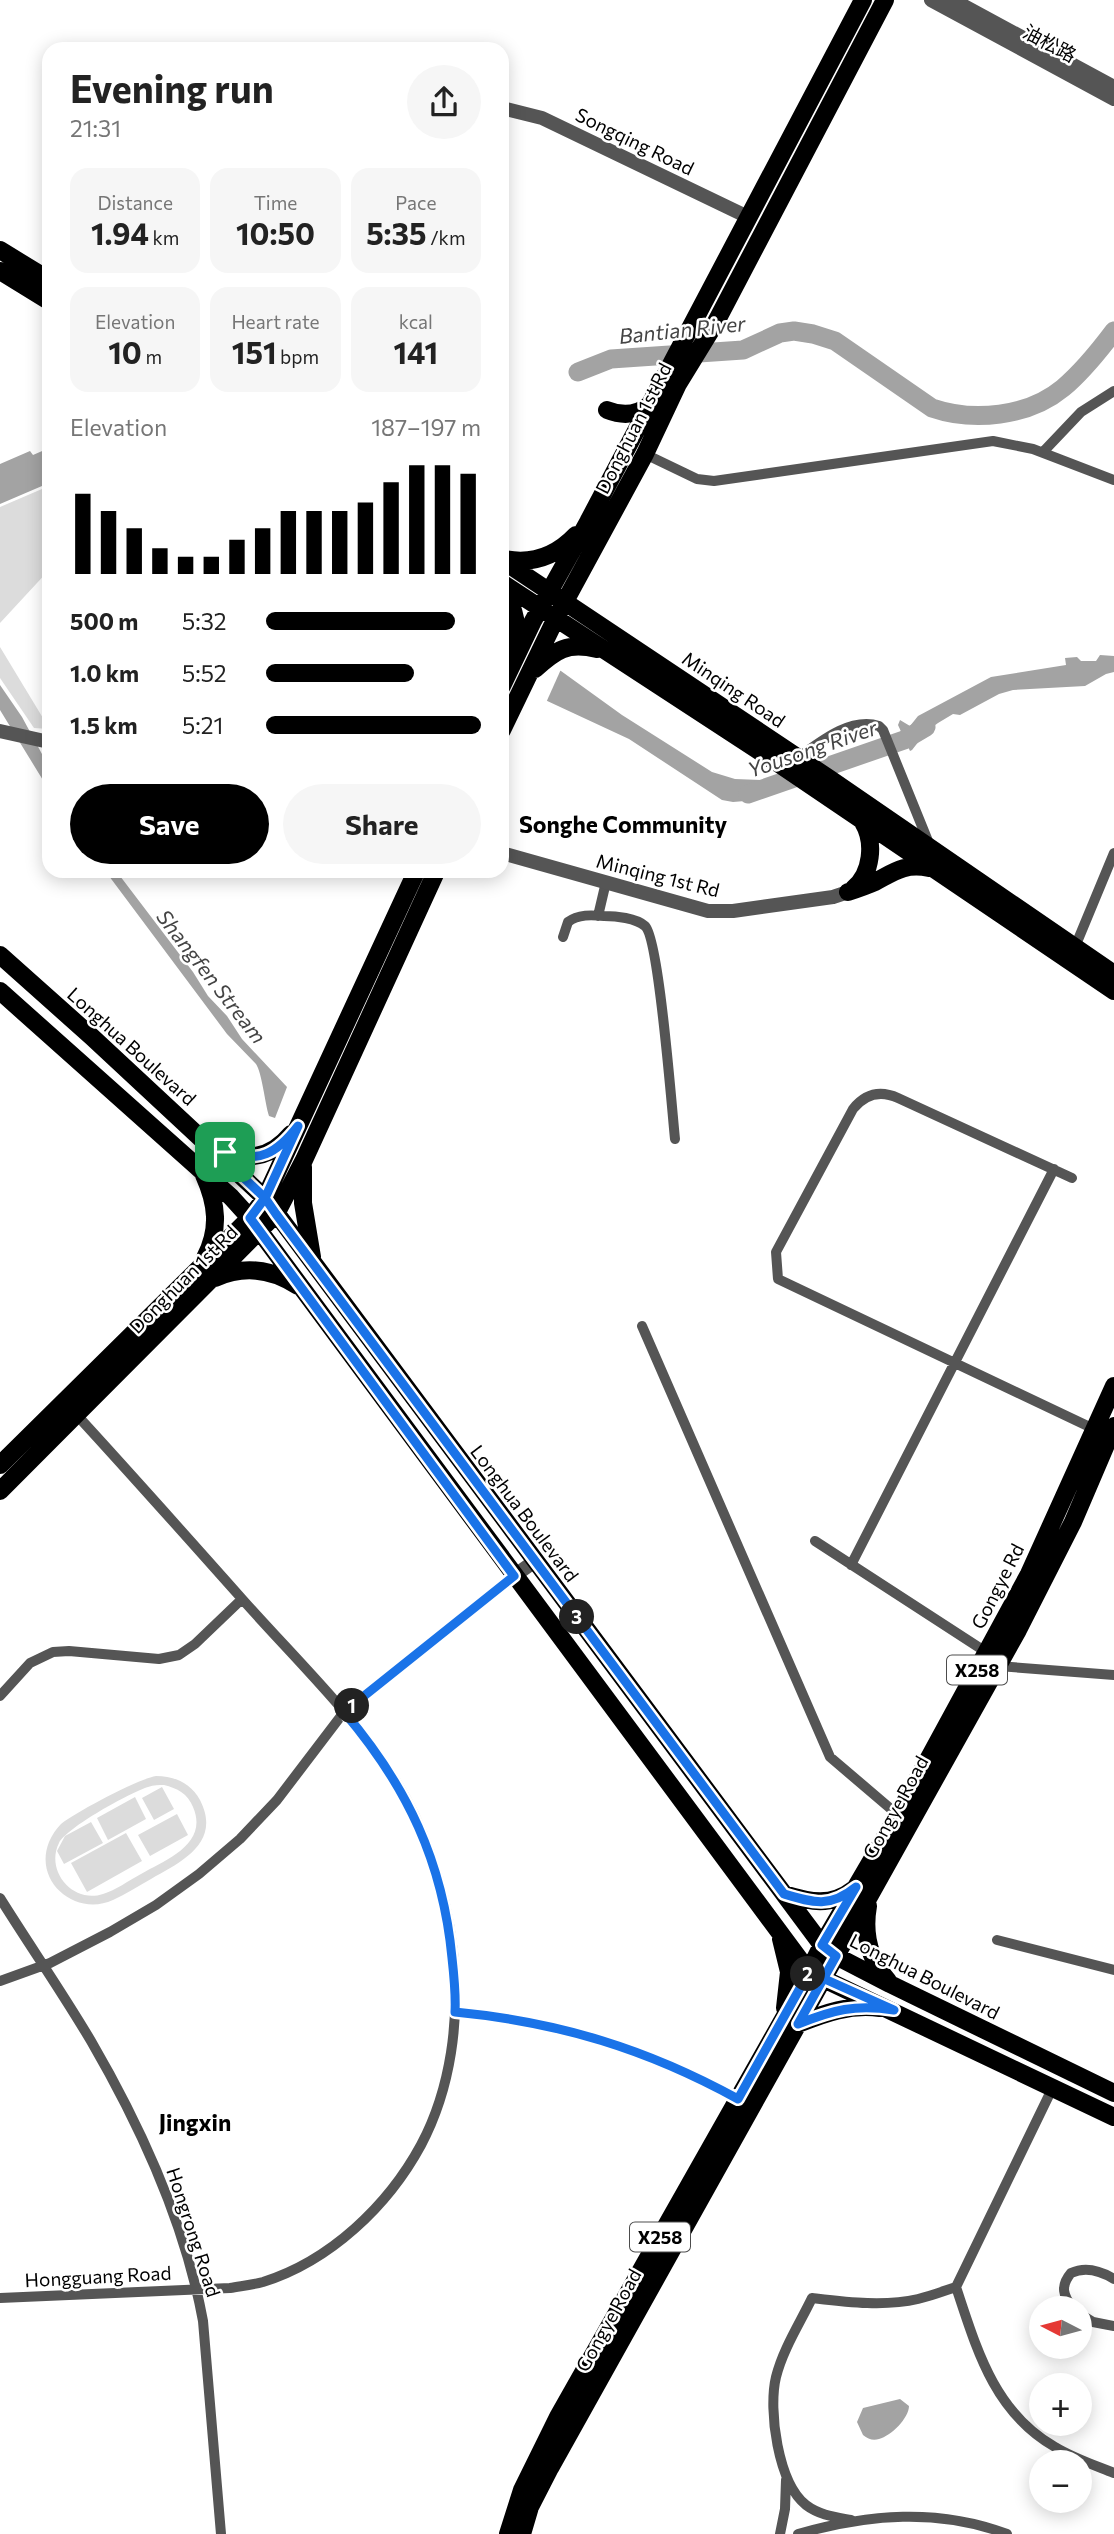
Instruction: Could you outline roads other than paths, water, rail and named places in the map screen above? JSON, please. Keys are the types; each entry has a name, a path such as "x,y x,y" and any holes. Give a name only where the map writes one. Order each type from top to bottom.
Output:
{"main road":[{"name":"Donghuan 1st Rd","path":"509,670 519,642 541,608 558,596 645,454 678,384 716,322 885,0"},
{"name":"Donghuan 1st Rd","path":"509,716 529,674 545,654 556,618 558,596 588,522 861,2"},
{"path":"0,250 42,276"},
{"path":"0,271 42,297"},
{"path":"607,410 626,415 641,411 649,405"},
{"path":"509,560 529,561 546,557 566,545 588,522"},
{"name":"Minqing Road","path":"509,564 830,779 1114,974"},
{"name":"Minqing Road","path":"509,587 779,764 1114,991"},
{"path":"509,603 515,613 519,642"},
{"path":"545,654 573,646 607,652"},
{"path":"848,892 863,880 869,862 869,836 863,822"},
{"path":"848,892 907,866 933,870"},
{"name":"Donghuan 1st Rd","path":"255,1225 286,1144 298,1126 413,878"},
{"name":"Donghuan 1st Rd","path":"0,1465 64,1401 255,1225 276,1214 304,1160 433,878"},
{"name":"Longhua Boulevard","path":"0,956 265,1198 784,1894 829,1950 890,1984 1114,2094"},
{"path":"0,991 231,1197 255,1225 780,1932 816,1975 1114,2117"},
{"path":"206,1142 225,1152 247,1158 267,1154 286,1144"},
{"path":"304,1160 303,1203 314,1264"},
{"path":"202,1171 216,1210 206,1273 260,1270 286,1279 303,1290"},
{"name":"Donghuan 1st Rd","path":"0,1490 77,1415 206,1273"},
{"name":"Gongye Rd","path":"829,1950 863,1891 898,1815 992,1659 1114,1386"},
{"name":"Gongye Road","path":"863,1891 992,1659 1073,1522 1114,1426"},
{"path":"784,1894 814,1902 825,1902 863,1891 867,1940 877,1967 890,1984"},
{"path":"775,2035 783,2013 789,1972 780,1932"},
{"name":"Gongye Road","path":"522,2534 523,2505 558,2417 775,2035 816,1975 829,1950"},
{"name":"Gongye Road","path":"508,2534 798,2024 816,1975"},
{"path":"798,2024 831,2011 850,2008 894,2010"},
{"path":"494,2534 523,2505"},
{"path":"523,2505 530,2534"}],"street":[{"name":"油松路","path":"931,0 1114,99"},
{"name":"油松路","path":"953,0 1114,87"},
{"name":"Songqing Road","path":"509,110 542,118 748,217"},
{"path":"1043,453 1081,412 1114,391"},
{"path":"645,454 697,479 714,481 993,441 1021,445 1114,480"},
{"path":"798,758 848,728 873,724 883,730 932,849"},
{"path":"2,731 42,740"},
{"name":"Minqing 1st Rd","path":"509,855 693,908 723,912 833,897 848,892"},
{"path":"1075,947 1113,860"},
{"path":"598,915 606,882"},
{"path":"564,937 565,927 572,919 598,915 639,923 649,931 661,998 675,1139"},
{"path":"1072,1178 892,1095 873,1095 862,1100 853,1109 776,1252 778,1279 1094,1429"},
{"path":"851,1565 1054,1169"},
{"path":"642,1326 830,1757 898,1815"},
{"name":"Hongguang Road","path":"0,2298 230,2288 262,2282 293,2269 331,2247 373,2212 395,2187 429,2130 450,2067 455,2012 450,1933 434,1864 421,1831 394,1778 344,1712 64,1401"},
{"path":"815,1541 992,1659 1114,1675"},
{"path":"0,1981 43,1966 90,1943 156,1905 220,1857 286,1790 344,1712 535,1561"},
{"path":"0,1696 30,1663 53,1652 159,1659 179,1656 242,1599"},
{"name":"Hongrong Road","path":"0,1898 91,2042 133,2121 168,2204 197,2289 203,2321 221,2534"},
{"path":"997,1940 1114,1970"},
{"path":"455,2012 529,2021 602,2039 672,2065 738,2099"},
{"path":"1053,2087 956,2287 987,2375 1011,2411 1032,2432 1056,2448 1114,2473"},
{"path":"1065,2296 1063,2287 1071,2273 1086,2270 1114,2279"},
{"path":"780,2534 785,2509 786,2477 775,2423 774,2388 780,2365 812,2298 863,2302 899,2301 917,2299 956,2287"},
{"path":"1092,2321 1114,2326"},
{"path":"786,2477 799,2499 812,2509 828,2516 852,2520"},
{"path":"799,2534 852,2520 895,2516 938,2518 969,2523 1007,2534"}],"waterway":[{"name":"Bantian River","path":"578,372 611,359 743,350 780,333 794,331 835,341 932,408 965,415 1000,414 1034,405 1063,388 1114,331"},
{"name":"Yousong River","path":"748,794 904,740 926,727"}],"district":[{"name":"Songhe Community","path":"623,824"},
{"name":"Jingxin","path":"195,2122"}],"water label":[{"name":"Shangfen Stream","path":"212,976"}]}
